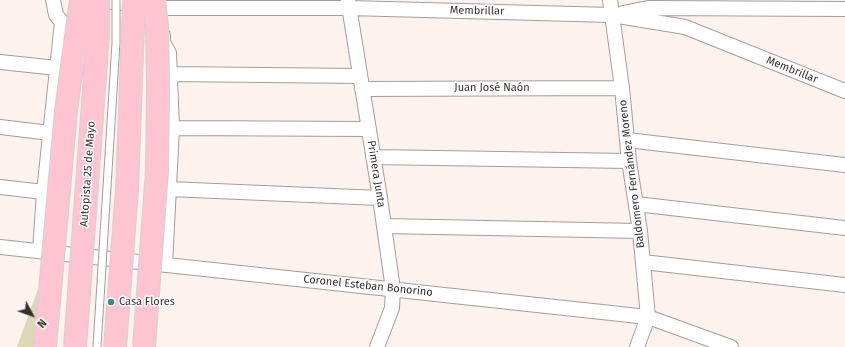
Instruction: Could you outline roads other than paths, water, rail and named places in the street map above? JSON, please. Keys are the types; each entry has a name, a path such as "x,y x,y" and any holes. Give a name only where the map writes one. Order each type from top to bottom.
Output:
{"highway":[{"path":"45,347 64,126 81,0"},
{"name":"Autopista 25 de Mayo","path":"75,347 97,51 97,0"},
{"path":"115,347 127,189 134,0"},
{"path":"144,347 157,171 157,26 159,4"}],"street":[{"path":"40,251 44,192 62,22 56,15 53,0"},
{"name":"Membrillar","path":"97,0 159,4 348,4 612,14 685,27 845,91"},
{"name":"Baldomero Fernández Moreno","path":"610,0 622,88 629,161 640,232 648,317 637,347"},
{"path":"159,4 163,42 169,53 172,128 165,265"},
{"name":"Primera Junta","path":"348,4 380,198 393,289 392,308 377,347"},
{"path":"612,14 648,8 845,8"},
{"path":"0,62 57,68"},
{"name":"Juan José Naón","path":"170,74 361,82 622,88"},
{"path":"0,127 50,133"},
{"path":"172,128 368,129"},
{"path":"627,140 845,165"},
{"path":"373,157 629,161"},
{"path":"0,187 44,192"},
{"path":"169,189 380,198"},
{"path":"636,204 845,228"},
{"path":"384,226 640,232"},
{"name":"Coronel Esteban Bonorino","path":"0,247 648,317 731,347"},
{"path":"643,262 845,285"}],"lane":[{"path":"97,347 116,43 116,0"}],"place":[{"name":"Casa Flores","path":"111,302"}]}
